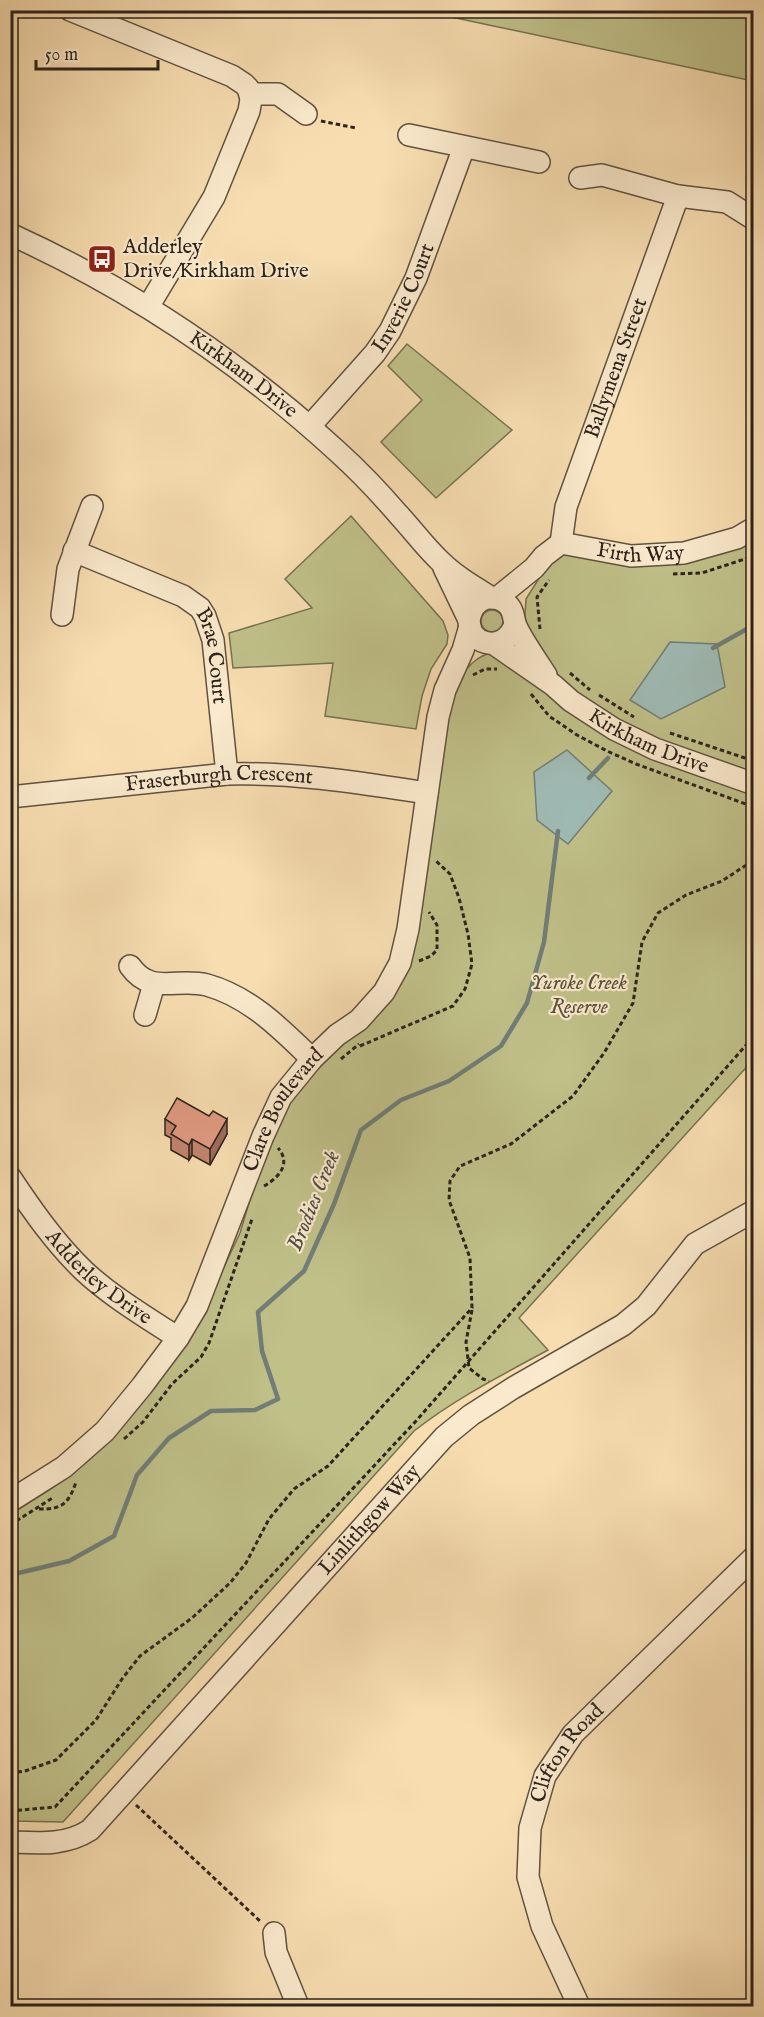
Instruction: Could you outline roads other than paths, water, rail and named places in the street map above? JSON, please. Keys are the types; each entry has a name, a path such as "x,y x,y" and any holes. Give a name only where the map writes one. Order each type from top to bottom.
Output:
{"street":[{"path":"70,10 232,76 244,84 250,94 249,111 214,196 148,306"},
{"path":"250,94 278,94 290,100 306,114"},
{"path":"409,135 539,162"},
{"name":"Inverie Court","path":"310,426 375,353 390,331 416,278 464,147"},
{"path":"580,178 602,175 678,196 727,202 753,219"},
{"name":"Ballymena Street","path":"561,543 566,507 678,196"},
{"name":"Kirkham Drive","path":"10,234 86,271 148,306 216,352 310,426 394,508 441,562 471,585 494,598"},
{"path":"62,615 65,582 74,551 92,506"},
{"name":"Firth Way","path":"561,543 631,556 684,553 737,538 753,528"},
{"path":"455,670 492,644 508,637 514,620 543,571 544,556 561,543"},
{"name":"Brae Court","path":"74,551 183,596 200,608 213,640 227,774"},
{"name":"Kirkham Drive","path":"441,562 469,623"},
{"path":"492,644 477,638 469,623 470,613 479,602 494,598 543,571"},
{"path":"494,598 508,605 514,620"},
{"name":"Kirkham Drive","path":"514,620 558,677 595,718 635,740 691,763 753,784"},
{"name":"Clare Boulevard","path":"10,1501 64,1467 105,1431 178,1338 197,1306 263,1136 281,1097 312,1059 377,1002 394,976 400,963 408,929 441,703 455,670 469,623"},
{"name":"Kirkham Drive","path":"492,644 558,677"},
{"name":"Fraserburgh Crescent","path":"10,797 227,774 280,773 427,792"},
{"path":"130,966 143,979 154,984 191,982 222,990 271,1020 312,1059"},
{"path":"145,1015 154,984"},
{"name":"Adderley Drive","path":"10,1177 36,1217 85,1271 122,1300 178,1338"},
{"name":"Linlithgow Way","path":"10,1842 53,1843 73,1839 90,1830 444,1437 471,1415 513,1388 623,1325 646,1306 695,1244 753,1211"},
{"name":"Clifton Road","path":"579,2007 542,1926 528,1877 530,1828 545,1776 573,1734 753,1557"},
{"path":"274,1933 276,1952 298,2007"}],"water":[{"path":"670,642 717,644 725,687 661,719 630,700"},
{"path":"567,750 612,791 568,844 537,820 534,772"}],"waterway":[{"path":"713,648 754,625"},
{"name":"Brodies Creek","path":"589,778 608,758"},
{"name":"Brodies Creek","path":"10,1575 69,1561 114,1536 137,1475 169,1438 211,1411 255,1410 278,1399 262,1351 258,1312 304,1271 334,1204 361,1130 401,1100 449,1081 501,1046 527,1003 544,942 558,831"}],"place":[{"name":"Adderley Drive/Kirkham Drive","path":"102,259"}],"park label":[{"name":"Yuroke Creek Reserve","path":"579,995"}]}
